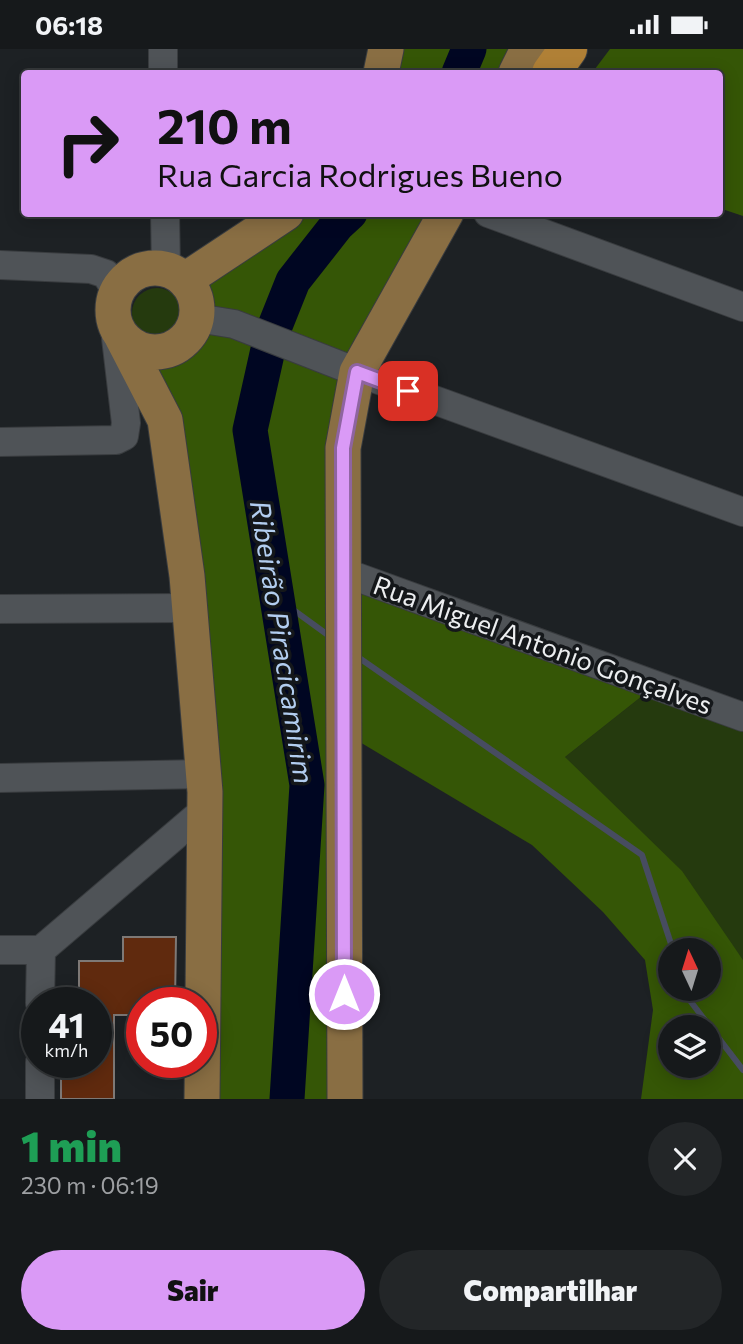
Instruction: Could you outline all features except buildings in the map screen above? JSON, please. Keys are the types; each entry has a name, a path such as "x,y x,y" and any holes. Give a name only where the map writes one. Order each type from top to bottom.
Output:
{"highway":[{"path":"553,70 568,49"}],"main road":[{"path":"382,70 386,49"},
{"path":"518,70 528,49"},
{"path":"202,1099 205,809 190,608 164,420 117,317 132,275 142,270 176,274 279,217"},
{"path":"345,1099 343,448 357,372 444,217"},
{"path":"117,317 145,352 172,349 193,331 198,304 176,274"}],"street":[{"path":"163,49 163,70"},
{"path":"166,217 176,274"},
{"path":"499,217 743,307"},
{"path":"0,265 91,269 106,274 117,317 126,423 124,436 116,440 0,442"},
{"path":"197,318 234,324 357,372 743,512"},
{"name":"Rua Miguel Antonio Gonçalves","path":"344,572 743,717"},
{"path":"0,609 190,608"},
{"path":"0,778 204,773"},
{"path":"0,950 41,950 205,809"},
{"path":"40,987 41,950"},
{"path":"40,1078 40,1099"}],"green space":[{"path":"386,49 528,49 518,70 382,70"},
{"path":"610,49 743,49 743,216 723,209 723,70 594,70"},
{"path":"269,217 444,217 357,372 344,572 656,685 565,757 682,871 743,960 743,1099 641,1099 653,1010 645,960 603,912 532,845 343,732 345,1099 197,1099 198,1078 217,1078 217,987 200,987 206,809 145,351 184,342 197,318 185,280"},
{"path":"157,288 175,295 182,313 175,331 157,338 139,331 132,313 139,295"},
{"path":"656,685 743,717 743,960 723,933 565,757"}],"waterway":[{"name":"Ribeirão Piracicamirim","path":"460,70 469,49"},
{"name":"Ribeirão Piracicamirim","path":"287,1099 307,785 250,430 271,336 293,281 346,217"},
{"path":"277,598 332,638"},
{"path":"355,655 642,855 669,938"},
{"path":"690,1001 743,1070"}],"route":[{"path":"344,994 343,448 357,372 408,391"}]}
